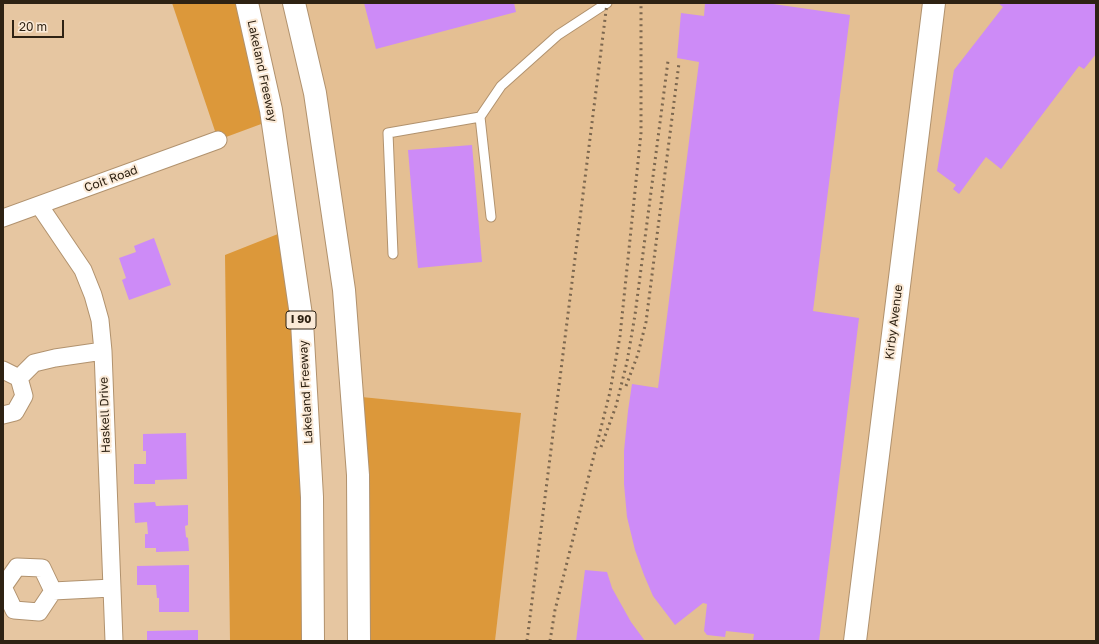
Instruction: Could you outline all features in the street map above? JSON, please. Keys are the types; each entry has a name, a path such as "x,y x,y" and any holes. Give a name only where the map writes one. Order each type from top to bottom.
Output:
{"main road":[{"name":"Lakeland Freeway","path":"247,3 271,110 302,322 312,497 313,641"},
{"path":"294,3 315,93 344,290 358,475 359,641"},
{"name":"Kirby Avenue","path":"854,641 934,3"}],"street":[{"name":"Coit Road","path":"3,218 218,140"},
{"name":"Haskell Drive","path":"40,205 83,270 93,295 100,320 103,351 114,641"},
{"path":"19,378 34,363 55,358 103,351"},
{"path":"3,370 19,378 24,396 15,412 3,415"},
{"path":"53,591 112,588"}],"lane":[{"path":"490,216 480,117 501,86 558,35 607,3"},
{"path":"393,254 388,133 480,117"}],"shaded area":[{"path":"172,3 247,3 272,120 218,140"},
{"path":"294,3 1096,3 1096,641 495,641 520,413 352,396"},
{"path":"288,230 313,641 230,641 225,255"},
{"path":"352,396 521,413 495,641 359,641"}],"building":[{"path":"364,3 514,3 516,12 376,49"},
{"path":"705,3 766,3 850,15 813,311 859,318 819,641 753,641 754,634 726,631 725,637 707,635 704,631 707,604 703,603 675,625 653,596 635,550 627,517 624,484 624,451 632,384 658,388 699,62 677,58 681,13 704,16"},
{"path":"998,3 1096,3 1096,54 1084,69 1079,66 1001,169 986,157 959,194 953,189 956,185 937,171 954,70 1003,7"},
{"path":"472,145 482,262 418,268 408,150"},
{"path":"154,238 171,285 129,300 122,280 126,278 119,258 136,252 134,246"},
{"path":"186,433 187,479 155,480 155,484 134,484 134,464 146,464 146,451 143,451 143,434"},
{"path":"155,502 156,506 188,505 188,525 185,526 189,551 156,552 156,548 145,548 145,534 148,534 147,522 135,523 134,503"},
{"path":"189,565 189,612 159,612 159,598 157,598 156,585 137,585 137,566"},
{"path":"585,570 607,572 612,588 631,622 645,641 576,641"},
{"path":"198,630 198,641 147,641 147,631"}],"railway":[{"path":"527,641 607,3"},
{"path":"550,641 555,610 610,392 620,336 641,133 641,3"},
{"path":"601,447 616,406 627,362 635,315 668,61"},
{"path":"626,386 638,354 646,322 679,63"}]}
